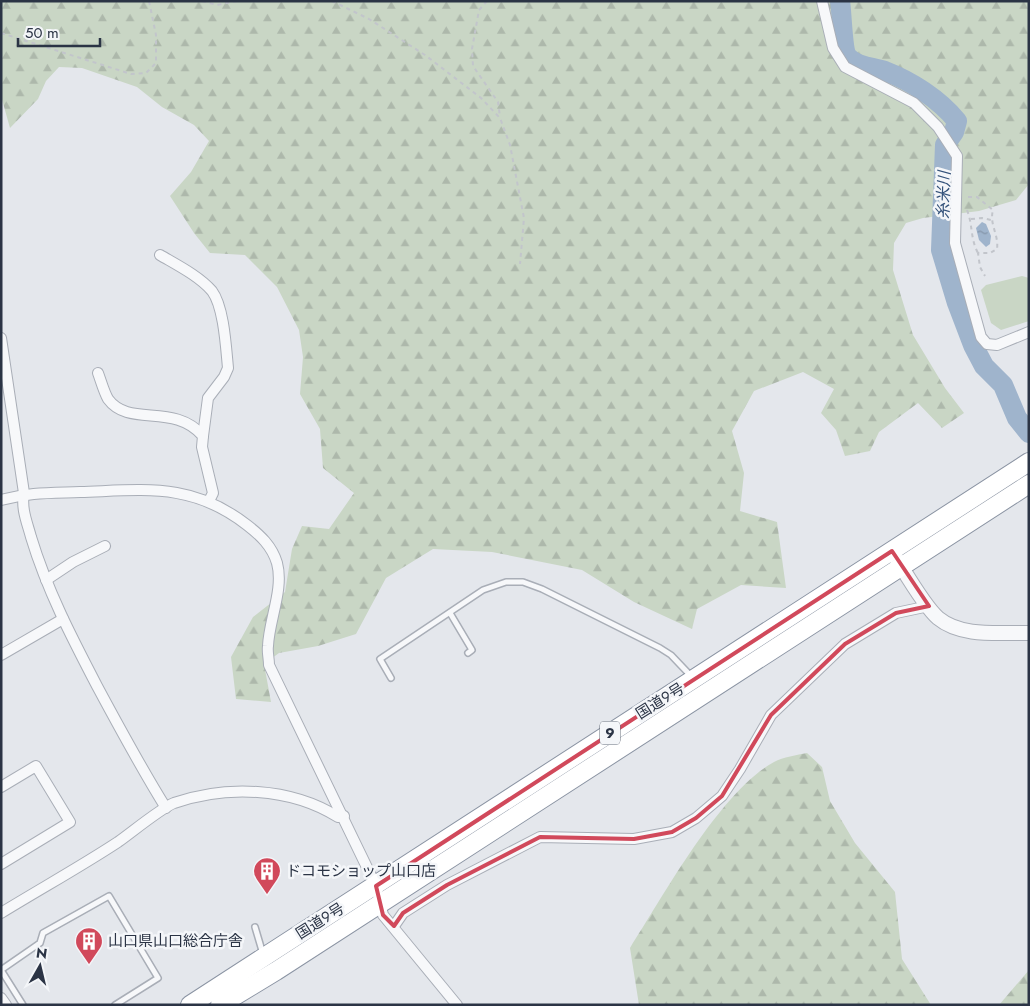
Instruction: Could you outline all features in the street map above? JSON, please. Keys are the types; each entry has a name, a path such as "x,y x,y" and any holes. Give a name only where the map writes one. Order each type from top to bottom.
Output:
{"highway":[{"name":"国道9号","path":"220,1005 379,894 694,680 1029,462"},
{"name":"国道9号","path":"190,1005 264,957 379,894 902,567 1029,484"}],"street":[{"path":"822,1 833,48 845,67 914,103 927,114 949,141 957,156 960,198 955,243 981,337 987,344 997,345 1029,332"},
{"path":"160,255 180,266 211,291 219,304 228,368 224,377 208,398 202,447 213,493 209,501"},
{"path":"1,338 24,494 22,504 46,580 63,619 141,767 166,808"},
{"path":"98,374 108,398 117,408 127,413 176,417 196,428 203,436"},
{"path":"1,500 24,494 156,489 209,501 231,512 262,537 272,550 278,564 277,601 268,645 269,664 344,816 379,894 383,915 394,926 457,1005"},
{"path":"46,580 73,562 105,546"},
{"path":"892,551 938,618 956,627 976,632 1029,633"},
{"path":"394,926 402,913 447,886 540,837 634,839 672,832 696,818 722,796 740,770 771,714 845,644 896,613 929,606"},
{"path":"1,655 63,619"},
{"path":"1,787 36,766 70,822 1,864"},
{"path":"1,913 117,842 171,804 216,791 295,797 321,806 338,817 344,816"},
{"path":"1,998 6,1005"}],"lane":[{"path":"391,678 380,659 483,590 506,582 523,582 542,589 660,648 670,655 694,680"},
{"path":"450,613 472,650 468,653"},
{"path":"23,1005 1,970 40,943 43,933 109,896 158,978 115,1005"},
{"path":"255,927 264,957"}],"path":[{"path":"1,33 131,74 146,73 156,63 156,35 149,1"},
{"path":"202,1 217,5 237,1"},
{"path":"332,1 368,19 425,55 481,98 500,118"},
{"path":"487,1 479,10 472,49 473,66 498,102 500,118 510,145 524,218 520,264"},
{"path":"978,253 990,253 997,249 997,238 991,220 992,210 989,206 970,196 960,198 971,219 971,237 978,253 980,267 985,276"},
{"path":"971,219 982,218 991,220"}],"highlighted area":[{"path":"892,551 929,606 896,613 845,644 771,715 722,796 696,818 672,832 634,839 540,837 447,885 403,913 394,926 383,915 376,886"}],"green space":[{"path":"1,1 1029,1 1029,184 1016,200 979,211 923,218 906,223 894,243 893,270 913,335 945,388 964,413 942,428 918,403 879,432 870,451 845,456 836,430 821,413 834,389 803,372 754,391 732,431 744,473 740,511 777,522 786,588 741,585 697,609 692,629 634,602 582,570 492,552 433,549 386,578 356,634 318,646 279,653 264,664 271,702 236,699 231,657 253,617 285,592 292,549 302,526 329,529 354,493 323,468 320,429 300,394 303,357 299,330 277,287 245,255 210,253 194,233 170,196 191,172 209,141 194,125 162,107 137,87 82,68 59,67 46,81 38,99 10,128 1,96"},
{"path":"1022,276 1029,278 1029,321 1001,330 991,323 981,290 986,285"},
{"path":"807,753 822,767 830,801 855,843 895,892 902,959 931,1005 639,1005 630,948 694,846 734,796 754,776 778,760"},
{"path":"1029,970 1029,1005 999,1005"}],"water":[{"path":"982,222 986,224 991,236 990,244 986,247 979,240 976,228"}],"waterway":[{"name":"糸米川","path":"840,1 845,48 849,58 861,65 885,71 914,85 942,105 957,121 954,132 945,145 941,250 957,303 973,345 984,366 1003,385 1017,418 1029,433"}],"place":[{"name":"ドコモショップ山口店","path":"267,895"},
{"name":"山口県山口総合庁舎","path":"89,965"}]}
